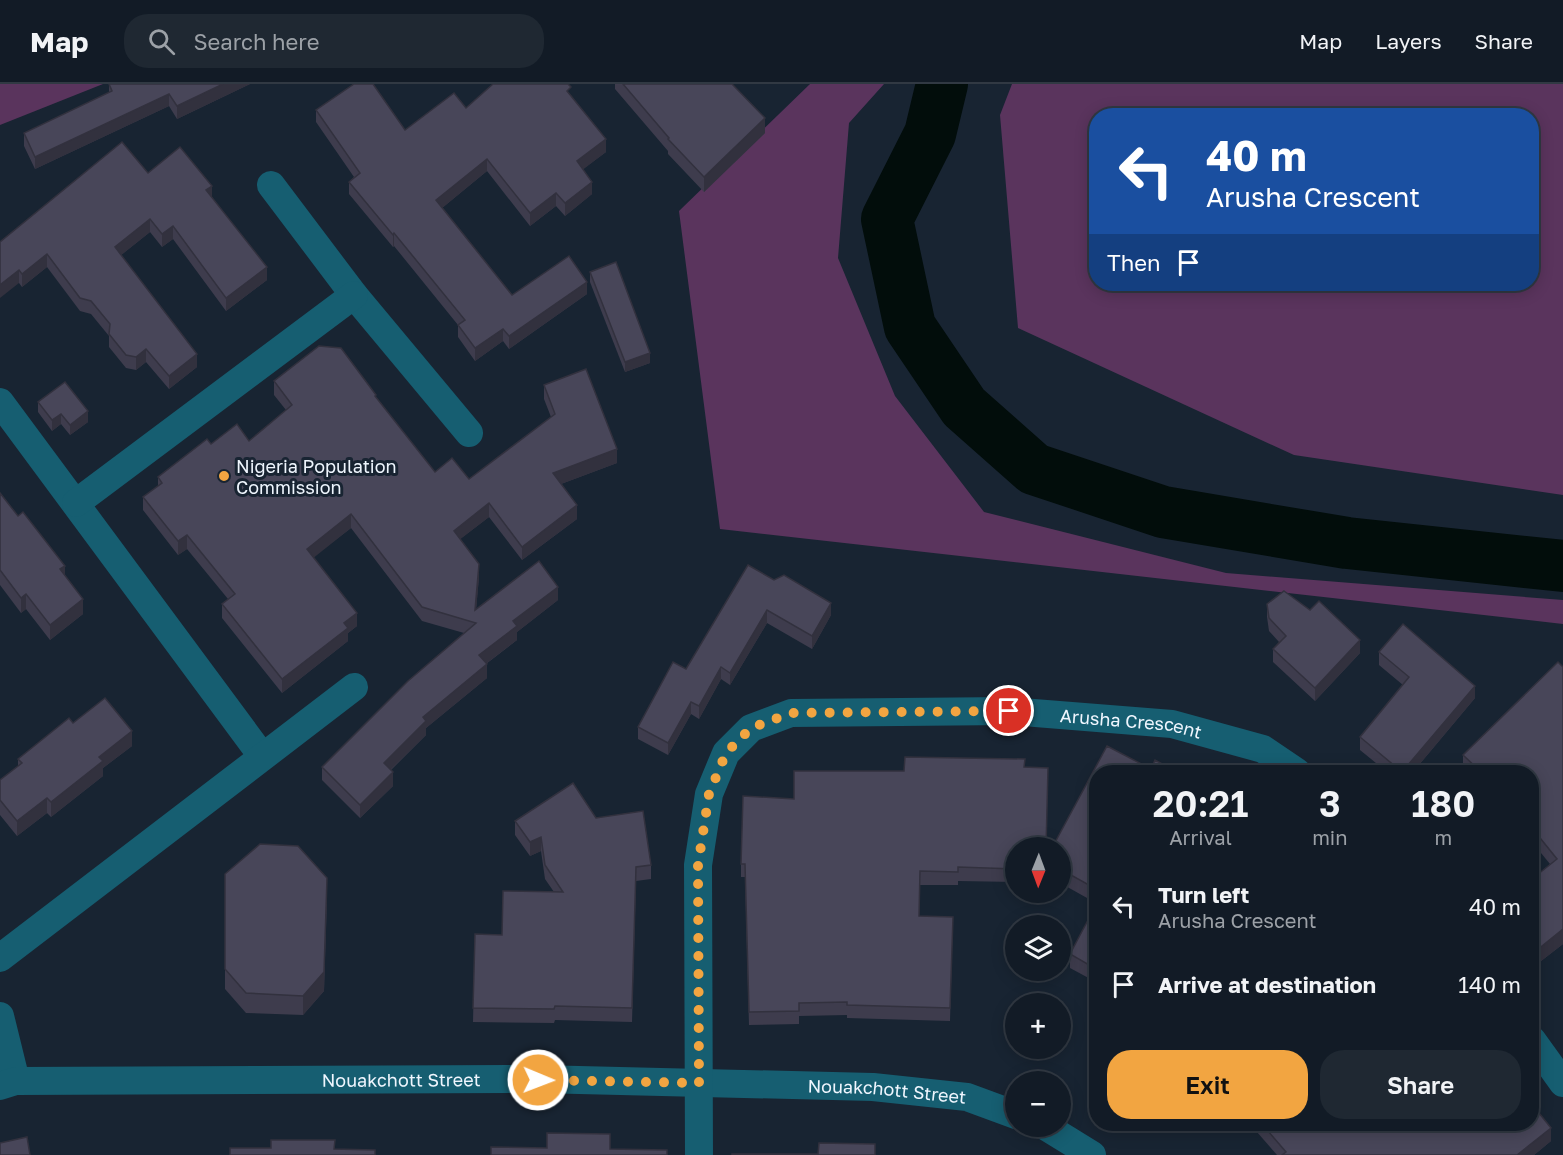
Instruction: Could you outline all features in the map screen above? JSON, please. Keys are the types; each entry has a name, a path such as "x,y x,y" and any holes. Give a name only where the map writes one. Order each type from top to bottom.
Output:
{"street":[{"path":"271,185 354,295 469,434"},
{"path":"76,503 354,295"},
{"path":"0,402 262,756"},
{"path":"0,958 354,687"},
{"name":"Arusha Crescent","path":"699,1155 698,865 709,794 726,753 751,728 791,713 1009,711 1172,724 1263,749 1287,765"},
{"path":"0,1016 8,1083"},
{"path":"1539,1050 1563,1083"},
{"name":"Nouakchott Street","path":"8,1083 538,1080 873,1087 967,1097 1005,1111"},
{"path":"1063,1137 1092,1155"}],"shaded area":[{"path":"0,84 103,84 0,125"},
{"path":"810,84 884,84 849,123 838,258 895,396 984,512 1226,573 1563,600 1563,624 720,529 679,211"},
{"path":"1012,84 1563,84 1563,495 1294,455 1018,328 1000,115"}],"building":[{"path":"109,84 223,84 177,106 169,94 35,157 24,133 112,91"},
{"path":"354,84 373,84 405,130 454,93 466,108 493,84 568,84 571,87 567,91 606,139 577,161 592,182 565,203 556,193 530,213 487,159 436,200 512,295 569,256 587,282 509,336 503,329 475,348 458,325 465,320 349,182 360,173 316,110"},
{"path":"623,84 732,84 765,118 704,177 668,139"},
{"path":"122,142 148,173 180,147 212,186 206,190 267,267 226,298 173,226 162,234 150,219 115,247 197,354 169,376 146,349 136,357 126,355 109,334 110,324 91,301 80,298 47,254 22,274 19,270 0,285 0,242"},
{"path":"616,262 650,353 625,362 590,272"},
{"path":"319,346 341,348 375,396 435,472 452,458 469,479 555,414 544,385 586,369 617,449 553,473 577,505 522,547 489,503 454,531 479,564 475,610 539,561 558,587 513,621 517,626 479,655 487,664 423,717 426,721 384,763 393,772 360,805 322,767 408,681 476,623 422,607 351,514 307,549 357,613 344,623 348,628 282,679 222,604 235,594 187,535 178,541 143,497 162,483 158,477 207,439 211,444 237,424 249,441 292,405 274,381"},
{"path":"65,382 88,411 70,425 61,414 52,420 38,402"},
{"path":"0,493 18,516 23,512 65,566 60,569 83,599 50,625 26,594 21,598 0,570"},
{"path":"748,565 774,580 784,575 831,603 812,636 767,610 730,673 721,667 699,706 691,702 668,743 638,727 673,662 686,669"},
{"path":"1284,591 1310,610 1319,601 1360,640 1315,688 1273,649 1286,636 1269,618 1267,604"},
{"path":"1403,624 1475,686 1408,765 1394,765 1360,737 1409,677 1379,652"},
{"path":"1558,662 1563,667 1563,929 1539,948 1539,873 1557,859 1539,837 1539,765 1474,765 1463,755"},
{"path":"105,698 132,731 99,757 103,761 51,802 47,798 17,821 0,800 0,780 22,763 18,759 69,718 73,723"},
{"path":"1107,746 1143,765 1097,765"},
{"path":"905,757 1025,759 1024,767 1048,768 1046,837 1005,837 1005,869 958,867 958,872 920,871 919,916 953,917 950,1008 847,1005 847,1002 799,1003 799,1011 749,1012 745,864 741,864 743,796 794,799 794,771 904,771"},
{"path":"1155,760 1164,765 1153,765"},
{"path":"1089,779 1089,885 1071,875 1071,837 1058,837"},
{"path":"573,783 596,818 643,811 651,865 636,867 632,1008 555,1006 554,1009 473,1008 475,934 502,935 503,891 563,892 545,865 541,837 530,842 515,821"},
{"path":"260,844 298,846 327,878 324,972 303,996 246,993 225,969 225,874"},
{"path":"1089,918 1089,965 1071,955 1071,952"},
{"path":"1539,1113 1551,1128 1517,1155 1282,1155 1286,1152 1268,1131 1539,1131"},
{"path":"547,1133 610,1134 610,1149 667,1150 667,1155 491,1155 491,1147 547,1148"},
{"path":"27,1137 30,1155 0,1155 0,1143"},
{"path":"271,1140 335,1140 334,1149 375,1150 375,1155 230,1155 230,1148 271,1148"},
{"path":"819,1143 875,1144 875,1155 732,1155 818,1154"}],"waterway":[{"path":"942,84 930,134 887,219 910,327 964,407 1034,469 1163,512 1347,543 1563,566"}],"place":[{"name":"Nigeria Population Commission","path":"224,476"}],"route":[{"path":"538,1080 699,1083 698,865 709,794 726,753 751,728 791,713 1009,711"}]}
